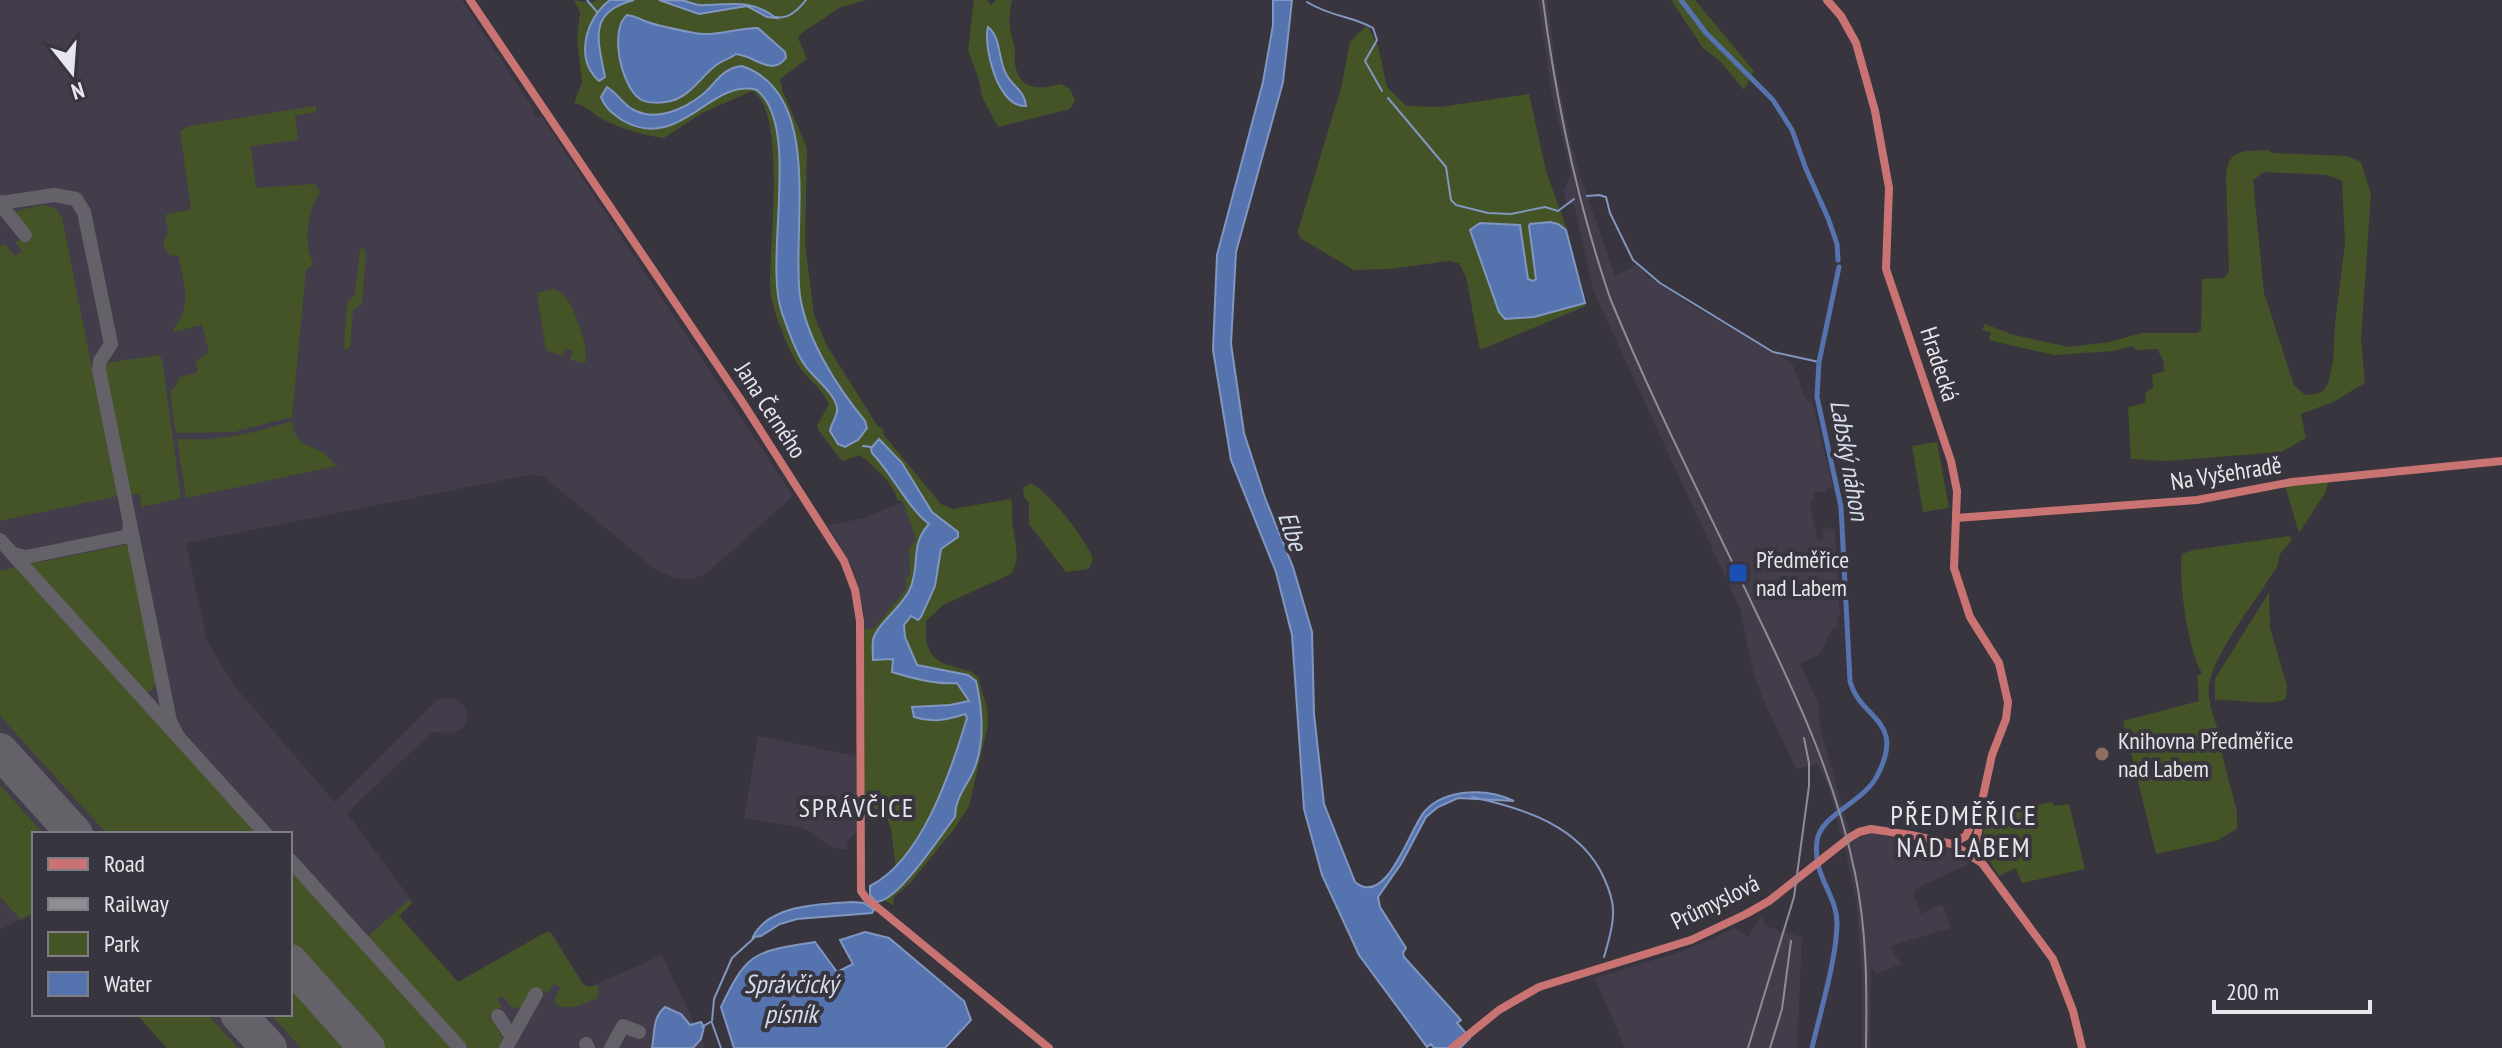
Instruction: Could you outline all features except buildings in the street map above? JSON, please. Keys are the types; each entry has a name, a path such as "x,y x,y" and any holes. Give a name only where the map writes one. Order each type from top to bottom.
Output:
{"street":[{"name":"Jana Černého","path":"470,0 741,400 849,572 860,621 861,891 1049,1048"},
{"name":"Hradecká","path":"1827,0 1841,16 1856,43 1875,111 1889,188 1886,269 1951,461 1957,491 1954,568 1970,617 1999,663 2008,702 1982,801"},
{"name":"Na Vyšehradě","path":"1956,518 2197,500 2292,482 2502,461"},
{"path":"1952,844 1966,836 1982,801"},
{"path":"1982,801 1977,839 1982,863 2053,959 2073,1011 2082,1048"},
{"name":"Průmyslová","path":"1452,1048 1499,1010 1539,987 1715,930 1765,903 1859,832 1871,829 1952,844 1982,863"}],"shaded area":[{"path":"0,0 462,0 533,108 533,116 542,117 793,496 706,574 691,579 674,578 656,570 543,476 529,475 186,543 207,641 236,688 335,802 438,699 453,698 466,707 467,722 461,730 432,732 347,813 413,902 399,916 458,982 546,932 553,934 583,984 589,987 662,955 706,1048 172,1048 143,1016 292,1016 292,832 32,832 32,913 0,930"},
{"path":"1538,0 1547,0 1557,76 1569,133 1579,172 1615,276 1636,265 1692,306 1783,357 1792,363 1807,402 1812,401 1833,488 1826,489 1826,492 1814,492 1815,500 1810,505 1818,540 1824,539 1822,530 1825,525 1835,529 1840,617 1837,618 1837,628 1832,629 1820,654 1800,664 1818,703 1820,728 1852,840 1872,833 1948,848 1963,856 1969,864 1917,888 1913,893 1921,914 1942,904 1951,928 1890,946 1901,964 1876,974 1871,966 1870,1048 1862,1048 1862,966 1856,901 1828,785 1817,764 1796,769 1753,671 1740,609 1593,290 1574,204 1567,205 1563,191 1571,174 1552,96"},
{"path":"903,502 916,539 909,549 910,576 906,589 873,628 864,629 863,607 852,567 828,525 864,518"},
{"path":"758,736 856,756 857,832 848,840 847,850 830,847 813,833 799,827 744,818"},
{"path":"1762,916 1765,926 1802,937 1797,1048 1625,1048 1595,978 1683,951 1735,928 1748,936"}],"green space":[{"path":"574,0 591,3 597,0 866,0 839,8 802,33 798,38 807,59 780,79 807,148 805,243 814,315 826,344 877,425 884,430 883,434 941,504 952,509 1011,499 1016,551 1016,563 1011,574 943,605 926,621 926,642 932,655 942,663 972,672 978,677 987,708 988,725 969,806 911,882 894,897 893,905 873,894 896,870 891,828 885,813 865,804 864,629 874,628 906,589 906,577 910,576 909,549 916,539 903,502 897,500 883,476 860,455 842,461 819,431 817,426 829,404 799,366 780,327 770,286 773,151 763,103 752,91 702,113 664,138 632,131 602,119 574,103 582,82 577,39 580,13","holes":["628,15 694,33 757,28 785,52 786,58 769,66 736,54 715,66 678,99 646,102 631,87 621,61 620,34"]},
{"path":"974,0 987,0 991,5 996,0 1012,0 1010,22 1018,73 1022,80 1033,86 1061,84 1070,89 1075,101 1070,109 998,127 982,97 968,50"},
{"path":"1671,0 1695,0 1754,71 1744,90 1720,61 1703,48"},
{"path":"1367,25 1378,46 1387,87 1406,106 1440,107 1529,94 1546,171 1566,227 1586,306 1480,350 1466,277 1459,263 1449,261 1354,270 1300,238 1298,231 1341,88 1350,42"},
{"path":"316,106 316,112 295,116 298,140 251,146 256,188 315,184 320,192 308,226 312,266 306,270 292,417 234,432 179,433 175,429 170,390 180,377 196,373 195,362 209,352 202,325 174,332 185,302 184,284 178,255 170,256 163,245 168,231 165,215 191,209 180,131 189,126"},
{"path":"2268,150 2272,153 2347,156 2361,162 2371,194 2361,339 2365,383 2333,402 2301,414 2306,438 2281,452 2165,461 2131,459 2128,407 2145,403 2146,392 2153,388 2152,375 2164,371 2157,349 2136,350 2132,346 2113,351 2054,355 1989,340 1991,332 1982,330 1985,324 2014,335 2069,347 2110,342 2141,333 2197,333 2201,330 2202,279 2224,278 2229,272 2228,165 2235,155 2245,151","holes":["2264,172 2328,175 2342,181 2345,243 2328,384 2322,392 2309,395 2294,385 2264,293 2253,180"]},
{"path":"42,205 55,208 62,217 118,496 0,521 0,246 5,244 15,256 22,251 16,243 27,232 17,219 17,211"},
{"path":"360,248 365,249 366,256 362,304 353,310 350,348 344,350 347,303 355,295"},
{"path":"553,289 564,295 576,318 585,348 585,363 570,360 573,351 566,349 562,356 546,350 537,293"},
{"path":"158,355 162,359 181,498 142,507 139,494 131,495 105,370 108,363"},
{"path":"292,421 299,439 324,453 337,466 186,498 177,439 235,436"},
{"path":"1937,442 1949,508 1923,512 1912,446"},
{"path":"2329,481 2325,493 2299,533 2285,486"},
{"path":"1031,483 1057,506 1083,540 1093,559 1089,569 1066,572 1029,524 1029,503 1024,497 1023,488"},
{"path":"2290,536 2292,540 2280,554 2277,567 2219,656 2209,684 2211,706 2237,812 2237,829 2216,841 2156,854 2123,721 2199,701 2197,676 2202,673 2192,649 2185,615 2182,554"},
{"path":"128,544 157,682 151,691 146,692 30,564"},
{"path":"16,567 255,832 105,832 0,716 0,571"},
{"path":"2269,592 2270,628 2287,686 2286,698 2272,702 2215,700 2215,679"},
{"path":"0,785 42,832 32,832 32,914 21,920 0,897"},
{"path":"2052,802 2054,806 2069,804 2085,869 2022,883 2016,868 1999,876 1984,847 1986,814"},
{"path":"292,872 452,1048 301,1048 272,1016 292,1016"},
{"path":"408,901 413,902 399,916 458,982 550,932 583,984 589,987 598,985 598,998 575,1007 561,1007 554,1002 560,987 553,984 548,993 535,987 526,1004 520,1008 511,1007 502,996 497,999 502,1007 489,1016 502,1036 501,1048 468,1048 367,937"},
{"path":"138,1016 209,1016 238,1048 167,1048"}],"water":[{"path":"610,0 634,0 619,5 602,20 599,40 605,77 599,81 587,61 586,39 595,17"},
{"path":"659,0 699,5 743,4 759,8 776,18 767,17 747,6 699,14"},
{"path":"1273,0 1292,0 1283,82 1236,252 1231,344 1244,433 1265,498 1293,567 1312,632 1314,714 1324,804 1355,882 1367,887 1377,885 1387,876 1419,820 1434,803 1468,792 1492,794 1514,801 1458,798 1438,807 1426,817 1401,864 1378,897 1380,907 1406,948 1404,957 1461,1020 1457,1023 1470,1038 1460,1048 1434,1048 1431,1044 1427,1047 1359,955 1322,875 1304,809 1292,635 1276,572 1231,460 1213,350 1217,255 1263,82 1273,25"},
{"path":"627,15 702,34 758,28 785,52 786,58 775,66 769,66 736,54 715,66 678,99 647,102 633,92 620,58 619,33"},
{"path":"988,27 995,36 1003,68 1023,96 1026,106 1016,104 1000,87 990,62"},
{"path":"742,66 768,81 785,104 794,134 799,167 798,268 804,313 816,346 867,428 858,440 845,447 838,444 830,431 837,411 835,402 800,358 782,313 776,261 780,163 777,133 770,108 757,90 740,89 725,94 678,122 661,128 642,128 615,115 601,97 607,87 632,109 644,114 662,114 687,105 724,73"},
{"path":"1550,222 1566,230 1585,303 1534,317 1505,319 1499,312 1470,230 1480,223 1520,225 1528,279 1533,281 1536,279 1529,226"},
{"path":"879,439 902,463 932,512 958,532 958,537 941,549 935,586 921,617 918,620 911,616 904,625 905,637 917,665 968,675 976,681 982,729 976,765 958,801 955,817 907,880 885,899 876,902 870,895 870,886 905,856 919,835 943,788 967,718 965,714 940,720 921,719 914,717 912,707 969,701 957,683 907,677 892,672 893,659 873,660 875,634 910,589 919,540 929,524 872,453 871,448"},
{"path":"864,903 874,910 872,913 797,919 753,937 761,926 783,912 812,905"},
{"name":"Správčický písník","path":"865,932 889,938 964,1001 971,1020 945,1048 734,1048 721,1007 747,964 766,952 815,942 837,972 853,964 840,940"},
{"path":"665,1007 681,1014 690,1025 701,1022 704,1027 701,1039 693,1048 652,1048 656,1021"}],"waterway":[{"path":"587,0 597,12"},
{"path":"776,17 789,15 806,0"},
{"name":"Labský náhon","path":"1681,0 1706,33 1773,100 1792,130 1828,218 1837,244 1838,260"},
{"path":"1307,2 1373,28 1377,40 1365,61 1382,91"},
{"path":"1388,98 1446,167 1451,200 1456,205 1488,213 1511,214 1545,207 1558,211 1574,199"},
{"path":"1587,196 1606,197 1610,213 1633,260 1660,283 1773,352 1819,362"},
{"name":"Labský náhon","path":"1812,1048 1831,968 1837,923 1818,864 1817,841 1826,824 1871,785 1885,757 1887,743 1884,731 1855,694 1850,681 1841,507 1817,397 1819,362 1839,267"},
{"path":"863,446 872,447"},
{"path":"1472,797 1511,807 1548,822 1566,832 1594,860 1606,882 1613,905 1612,925 1604,957"},
{"path":"702,1027 712,1021 714,999 732,958 754,938"},
{"path":"712,1023 721,1048"}],"taxiway":[{"path":"0,203 54,195 76,199 84,212 111,344 100,361 99,370 170,721 177,735"},
{"path":"3,202 5,210 25,235"},
{"path":"13,554 26,557 124,537 129,533 130,525"},
{"path":"0,540 264,832"},
{"path":"292,862 460,1048"},
{"path":"506,1048 536,994"},
{"path":"498,1016 512,1037"},
{"path":"611,1048 623,1026 639,1032"},
{"path":"586,1044 588,1048"}],"runway":[{"path":"0,751 73,832"},
{"path":"292,964 367,1048"},
{"path":"240,1016 269,1048"}],"railway":[{"path":"1543,0 1569,150 1587,225 1610,298 1786,676 1814,740 1837,805 1855,873 1862,917 1866,1048"},
{"path":"1748,1048 1794,897 1809,786 1804,738"},
{"path":"1770,1048 1782,1009 1791,941"}],"place":[{"name":"Předměřice nad Labem","path":"1738,573"},
{"name":"Knihovna Předměřice nad Labem","path":"2102,754"}],"district":[{"name":"SPRÁVČICE","path":"857,807"},
{"name":"PŘEDMĚŘICE NAD LABEM","path":"1964,830"}],"water label":[{"name":"Elbe","path":"1293,531"}]}
